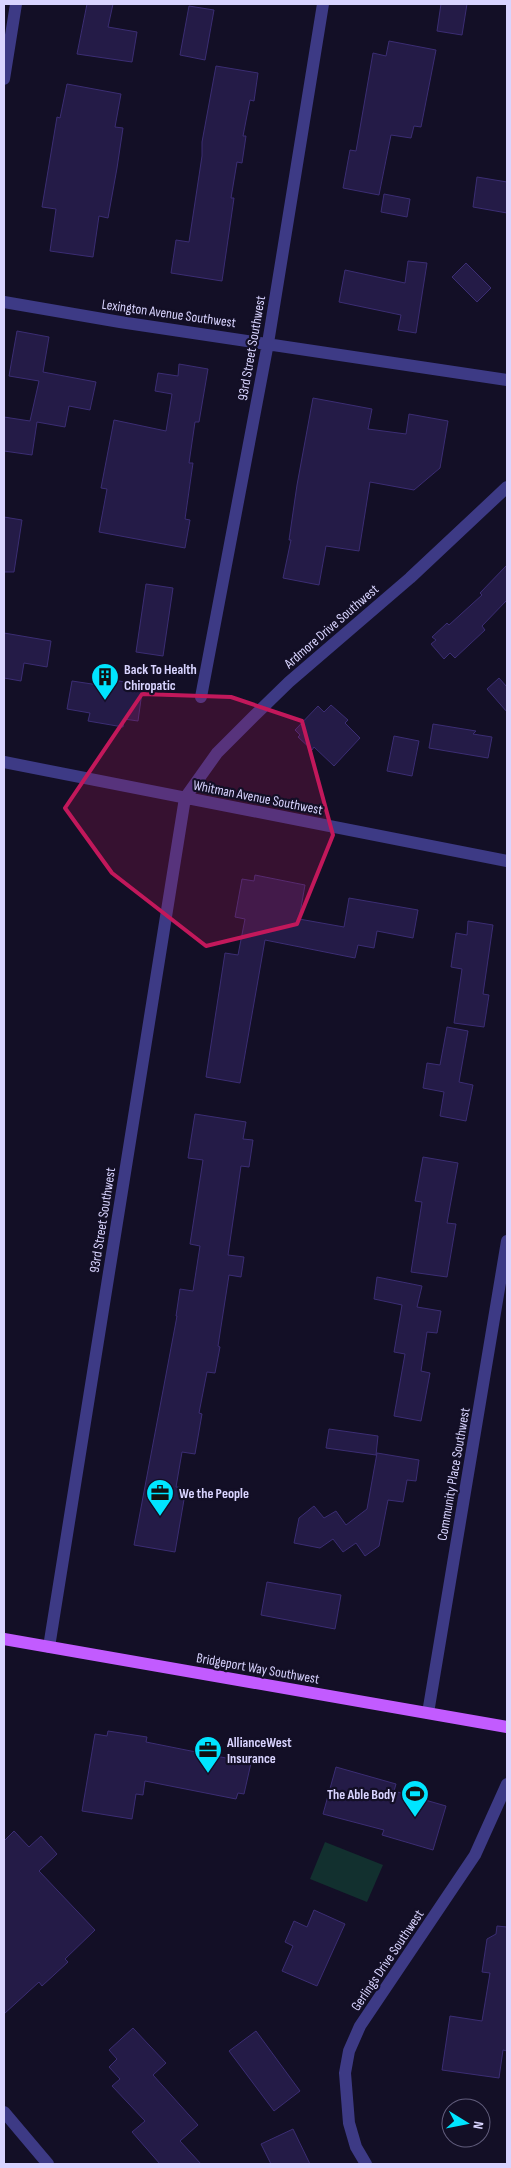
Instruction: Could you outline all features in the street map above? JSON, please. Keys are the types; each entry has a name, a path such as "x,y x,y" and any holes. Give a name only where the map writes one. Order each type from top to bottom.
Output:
{"main road":[{"name":"Bridgeport Way Southwest","path":"4,1639 507,1727"}],"street":[{"path":"4,79 16,4"},
{"name":"93rd Street Southwest","path":"202,697 268,343 323,4"},
{"name":"Lexington Avenue Southwest","path":"4,302 120,322 507,380"},
{"name":"Ardmore Drive Southwest","path":"186,798 217,753 289,682 410,578 507,487"},
{"name":"Whitman Avenue Southwest","path":"4,762 507,861"},
{"name":"93rd Street Southwest","path":"49,1646 186,798"},
{"name":"Community Place Southwest","path":"428,1713 507,1241"},
{"name":"Gerlings Drive Southwest","path":"366,2164 356,2147 349,2123 345,2074 349,2051 360,2026 475,1855 507,1784"},
{"path":"4,2112 48,2164"}],"highlighted area":[{"path":"142,694 231,697 302,721 333,835 297,924 206,946 112,873 65,808"}],"green space":[{"path":"325,1842 383,1865 367,1902 310,1879"}],"building":[{"path":"87,4 113,4 108,27 137,32 132,62 77,54"},
{"path":"441,4 467,4 462,35 437,31"},
{"path":"189,6 214,10 205,60 180,55"},
{"path":"389,41 436,50 421,127 414,126 411,138 391,135 379,195 343,188 350,150 356,151 373,53 386,56"},
{"path":"216,66 258,73 254,101 250,100 243,136 246,136 242,163 237,162 231,198 234,198 222,281 171,273 176,240 189,242 202,156 202,142"},
{"path":"67,84 121,94 115,127 123,128 117,168 108,218 99,216 93,257 50,251 56,209 42,207 57,117 60,118"},
{"path":"477,177 507,182 507,213 473,207"},
{"path":"384,194 410,199 407,217 381,212"},
{"path":"408,261 427,263 416,333 398,330 401,315 339,302 345,270 405,283"},
{"path":"466,263 491,288 477,302 452,277"},
{"path":"17,331 49,337 43,372 96,382 90,410 69,406 65,427 37,422 32,455 4,451 4,417 30,421 39,381 9,376"},
{"path":"179,364 208,369 199,422 195,422 189,463 193,463 185,519 190,520 185,548 99,532 107,489 101,488 114,420 166,431 172,394 155,391 158,373 178,376"},
{"path":"313,398 372,409 368,429 406,434 409,414 448,421 440,468 414,490 370,482 359,551 326,546 319,585 283,578 291,540 289,540 297,485"},
{"path":"4,517 22,520 14,572 4,572"},
{"path":"507,565 507,600 482,626 485,630 455,658 450,653 444,659 431,644 436,640 432,637 447,623 449,625 482,595 480,593"},
{"path":"146,584 173,588 163,656 136,652"},
{"path":"4,633 51,641 47,667 24,663 21,681 4,678"},
{"path":"499,678 507,687 507,712 487,689"},
{"name":"Back To Health Chiropatic","path":"113,680 143,685 138,721 124,719 123,727 88,721 90,713 67,709 72,681 112,687"},
{"path":"331,705 348,720 345,723 360,738 334,766 314,747 312,750 298,737 300,735 295,730 318,706 324,712"},
{"path":"433,724 476,731 473,734 492,737 488,758 429,748"},
{"path":"394,736 419,741 412,776 387,771"},
{"path":"255,875 305,885 299,919 344,927 349,898 418,910 413,938 377,931 374,948 358,945 355,958 265,940 240,1083 206,1077 225,953 238,955 245,919 235,917 242,879 254,881"},
{"path":"468,921 493,925 483,994 489,995 484,1027 454,1023 462,969 451,967 456,933 467,935"},
{"path":"447,1027 468,1031 459,1082 473,1085 466,1121 440,1116 444,1092 423,1088 427,1063 440,1065"},
{"path":"195,1114 246,1122 243,1139 253,1140 249,1167 241,1166 228,1255 244,1257 241,1277 229,1275 218,1346 220,1347 215,1373 207,1372 199,1413 202,1414 195,1454 182,1452 176,1487 186,1488 175,1552 134,1545 177,1316 180,1289 193,1291 200,1246 190,1244 203,1160 188,1158"},
{"path":"423,1157 458,1163 447,1223 456,1224 447,1277 411,1272 422,1202 415,1201"},
{"path":"377,1277 422,1286 417,1307 441,1311 437,1333 427,1332 421,1371 430,1373 421,1421 394,1416 405,1354 394,1352 402,1305 374,1299"},
{"path":"329,1429 378,1436 376,1455 326,1448"},
{"path":"377,1453 419,1460 416,1481 407,1480 403,1502 388,1500 379,1546 365,1556 356,1543 343,1552 333,1539 320,1548 294,1543 299,1518 314,1506 324,1518 336,1511 346,1525 367,1509"},
{"path":"267,1582 341,1595 335,1629 261,1615"},
{"path":"108,1731 147,1737 146,1742 251,1763 244,1794 238,1793 236,1799 145,1781 143,1795 136,1794 132,1819 82,1811 95,1734 107,1736"},
{"path":"336,1767 396,1784 394,1791 446,1806 433,1850 382,1835 384,1830 323,1814"},
{"path":"14,1831 29,1847 41,1836 57,1854 39,1871 95,1930 65,1959 68,1962 42,1986 39,1982 4,2014 4,1841"},
{"path":"314,1910 345,1924 317,1986 282,1971 293,1946 285,1942 294,1921 307,1927"},
{"path":"497,1926 507,1927 507,2051 503,2050 499,2078 442,2070 450,2016 482,2021 490,1973 482,1972 487,1939 496,1934"},
{"path":"133,2028 166,2063 153,2075 198,2125 180,2141 201,2164 160,2164 132,2132 145,2121 112,2086 120,2079 109,2067 117,2059 109,2050"},
{"path":"256,2031 300,2091 274,2111 229,2051"},
{"path":"293,2129 310,2164 271,2164 261,2144"}],"place":[{"name":"Back To Health Chiropatic","path":"105,701"},
{"name":"We the People","path":"160,1517"},
{"name":"AllianceWest Insurance","path":"208,1774"},
{"name":"The Able Body","path":"415,1818"}]}
